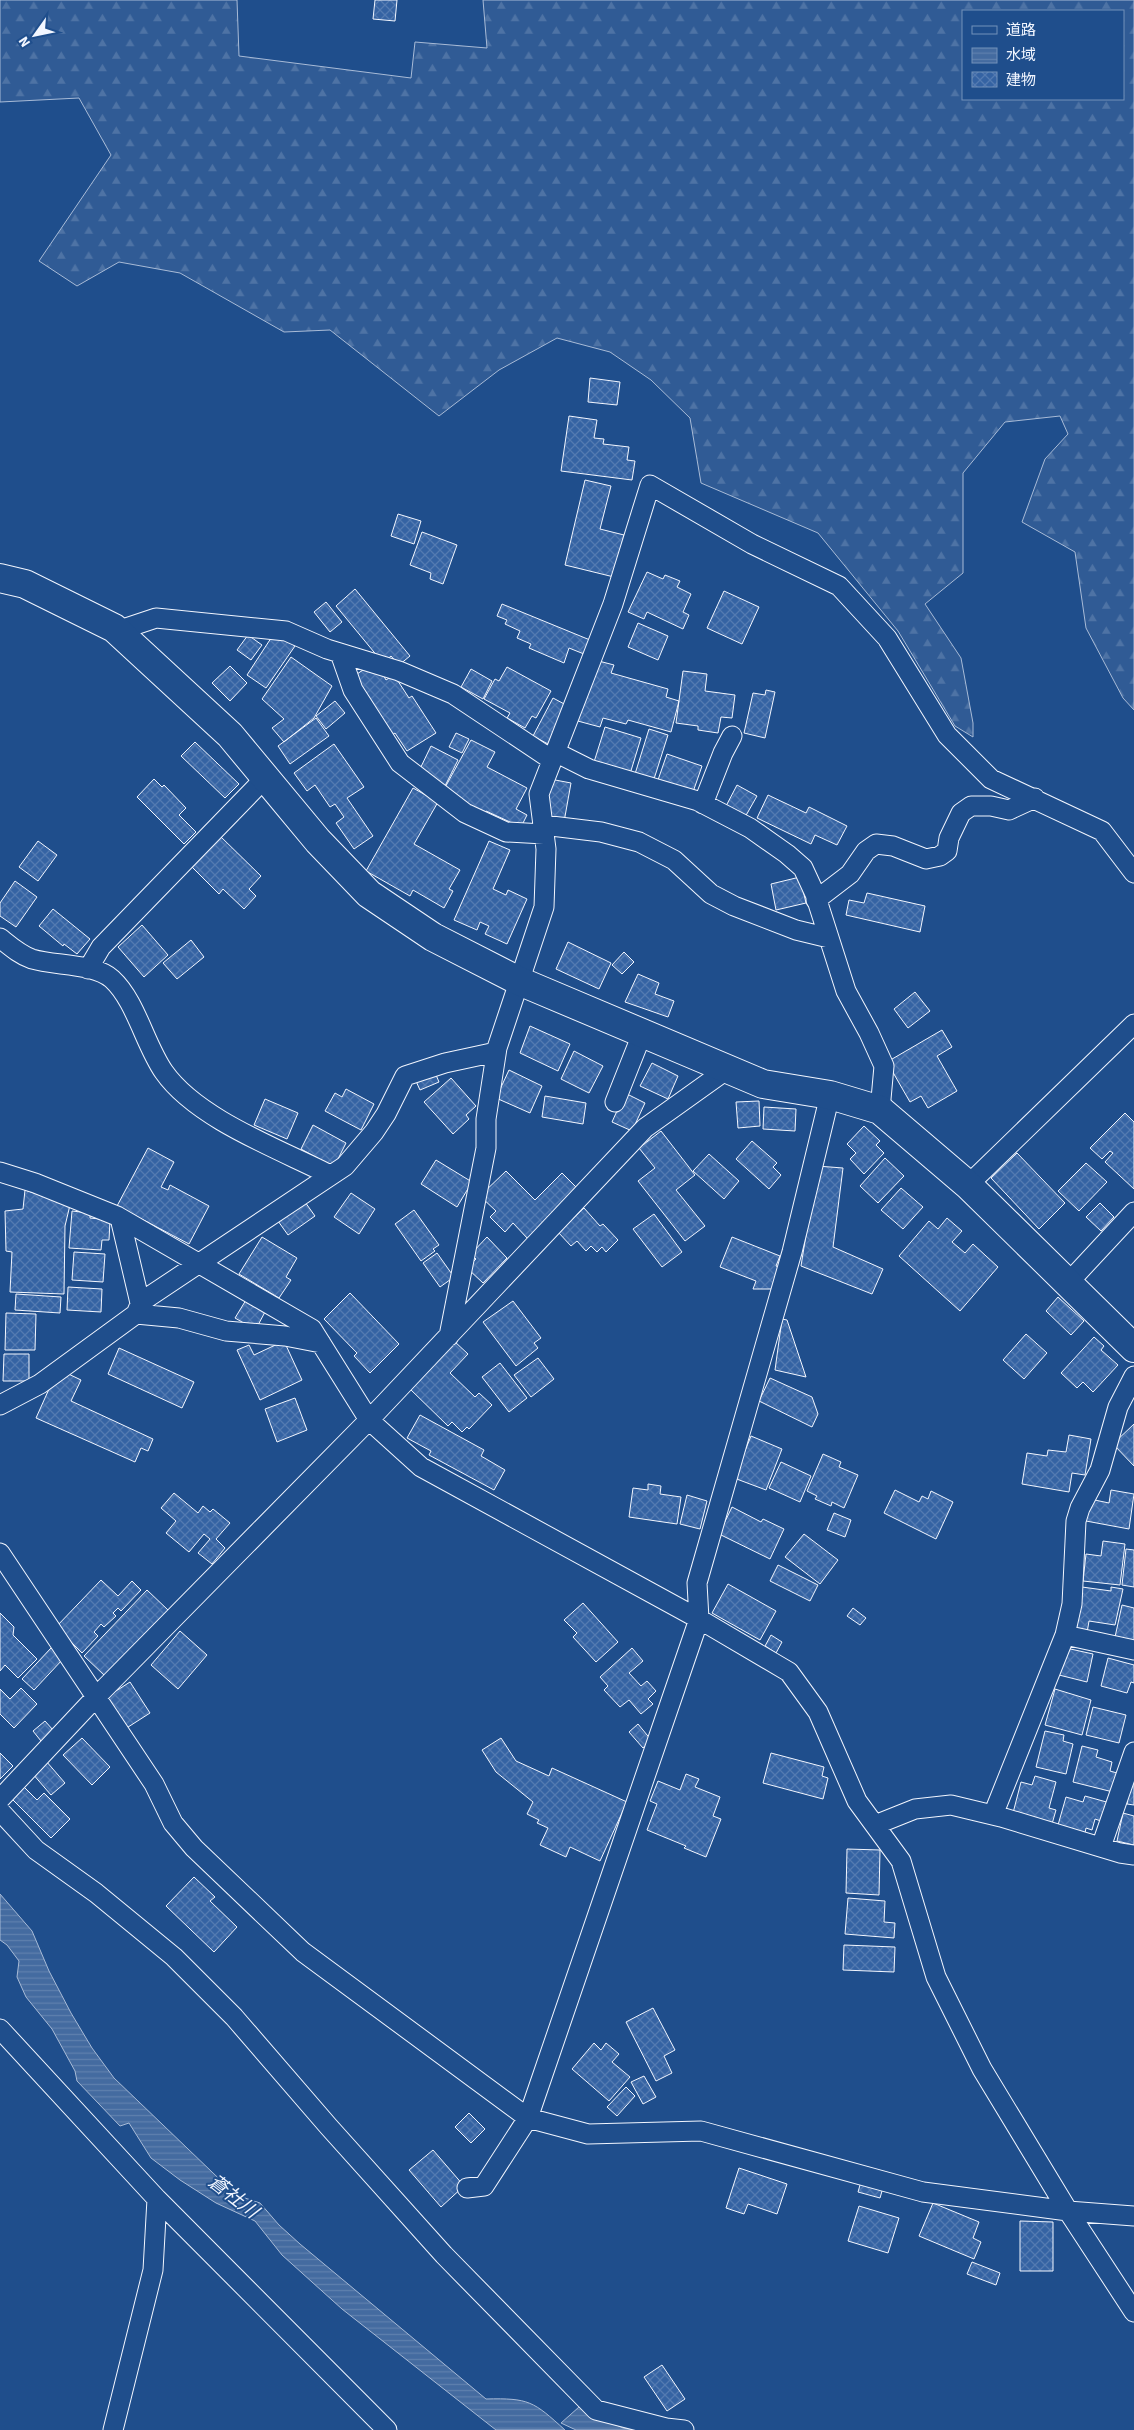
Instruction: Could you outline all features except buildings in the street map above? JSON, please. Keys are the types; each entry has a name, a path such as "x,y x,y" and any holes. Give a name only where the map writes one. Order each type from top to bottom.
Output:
{"street":[{"path":"449,1336 486,1148 486,1119 496,1052 544,907 546,849 539,794 614,604 650,486 752,544 839,586 887,638 947,735 991,778 1102,831 1134,873"},
{"path":"0,578 25,584 117,631 230,735 318,841 369,894 433,937 519,981 642,1034 729,1068 763,1084 830,1095 880,1110 968,1185 1134,1348"},
{"path":"117,631 156,618 286,631 340,653 399,671 453,694 553,756 703,804 750,828 788,854 803,868 816,900 846,991 869,1033 884,1066 880,1110"},
{"path":"340,653 354,690 400,763 465,813 506,832 544,830 601,832 639,842 674,860 711,894 734,906 796,930 829,938"},
{"path":"703,804 722,753 732,736"},
{"path":"88,969 100,948 266,778"},
{"path":"816,900 850,874 866,851 876,844 893,846 926,859 940,856 947,851 949,838 961,814 971,806 991,806 1009,810 1034,798"},
{"path":"0,938 21,954 32,959 97,971 112,979 129,1003 146,1041 164,1073 192,1100 231,1127 330,1175"},
{"path":"968,1185 1134,1024"},
{"path":"615,1102 642,1034"},
{"path":"0,1405 40,1384 196,1264 345,1166 374,1132 386,1114 405,1076 445,1063 496,1052"},
{"path":"0,1799 96,1697 369,1420 645,1128 729,1068"},
{"path":"467,2188 484,2186 528,2118 699,1620 697,1583 792,1252 830,1095"},
{"path":"0,1172 120,1218 196,1264 312,1329 369,1420 421,1467 699,1620 789,1672 818,1712 857,1800 901,1861 936,1977 982,2069 1068,2211 1134,2312"},
{"path":"1068,1283 1134,1212"},
{"path":"120,1218 138,1309"},
{"path":"138,1309 226,1331 285,1336 321,1343"},
{"path":"993,1815 1065,1635 1072,1604 1076,1521 1080,1508 1100,1470 1118,1407 1134,1376"},
{"path":"0,1553 154,1784 173,1823 194,1848 303,1952 528,2118 588,2134 701,2131 922,2192 1068,2211 1134,2216"},
{"path":"1065,1635 1134,1650"},
{"path":"1102,1848 1134,1752"},
{"path":"875,1825 914,1810 951,1805 993,1815 1102,1848 1134,1855"},
{"path":"0,1811 36,1850 96,1893 174,1958 227,2010 444,2255 596,2410 666,2428 684,2430"},
{"path":"0,2029 157,2199 387,2430"},
{"path":"112,2430 152,2270 157,2199"}],"green space":[{"path":"0,0 237,0 239,56 411,78 415,42 487,48 483,0 1134,0 1134,710 1123,698 1086,628 1075,552 1022,522 1045,459 1068,434 1060,416 1005,422 963,473 963,573 925,604 961,658 973,723 973,737 955,726 898,631 818,533 701,483 690,418 651,380 610,352 557,338 499,370 439,416 330,330 284,332 180,273 119,262 77,286 39,261 111,155 79,98 0,102"}],"water":[{"name":"蒼社川","path":"0,1894 32,1931 49,1971 71,2013 92,2048 114,2078 236,2195 260,2203 279,2225 300,2244 486,2399 512,2399 530,2403 565,2430 496,2430 342,2309 282,2255 255,2221 216,2203 180,2180 151,2158 129,2123 120,2126 77,2081 75,2071 52,2029 26,1997 17,1977 19,1961 7,1945 0,1940"},
{"path":"579,2407 623,2428 635,2430 576,2430 561,2423"}]}
